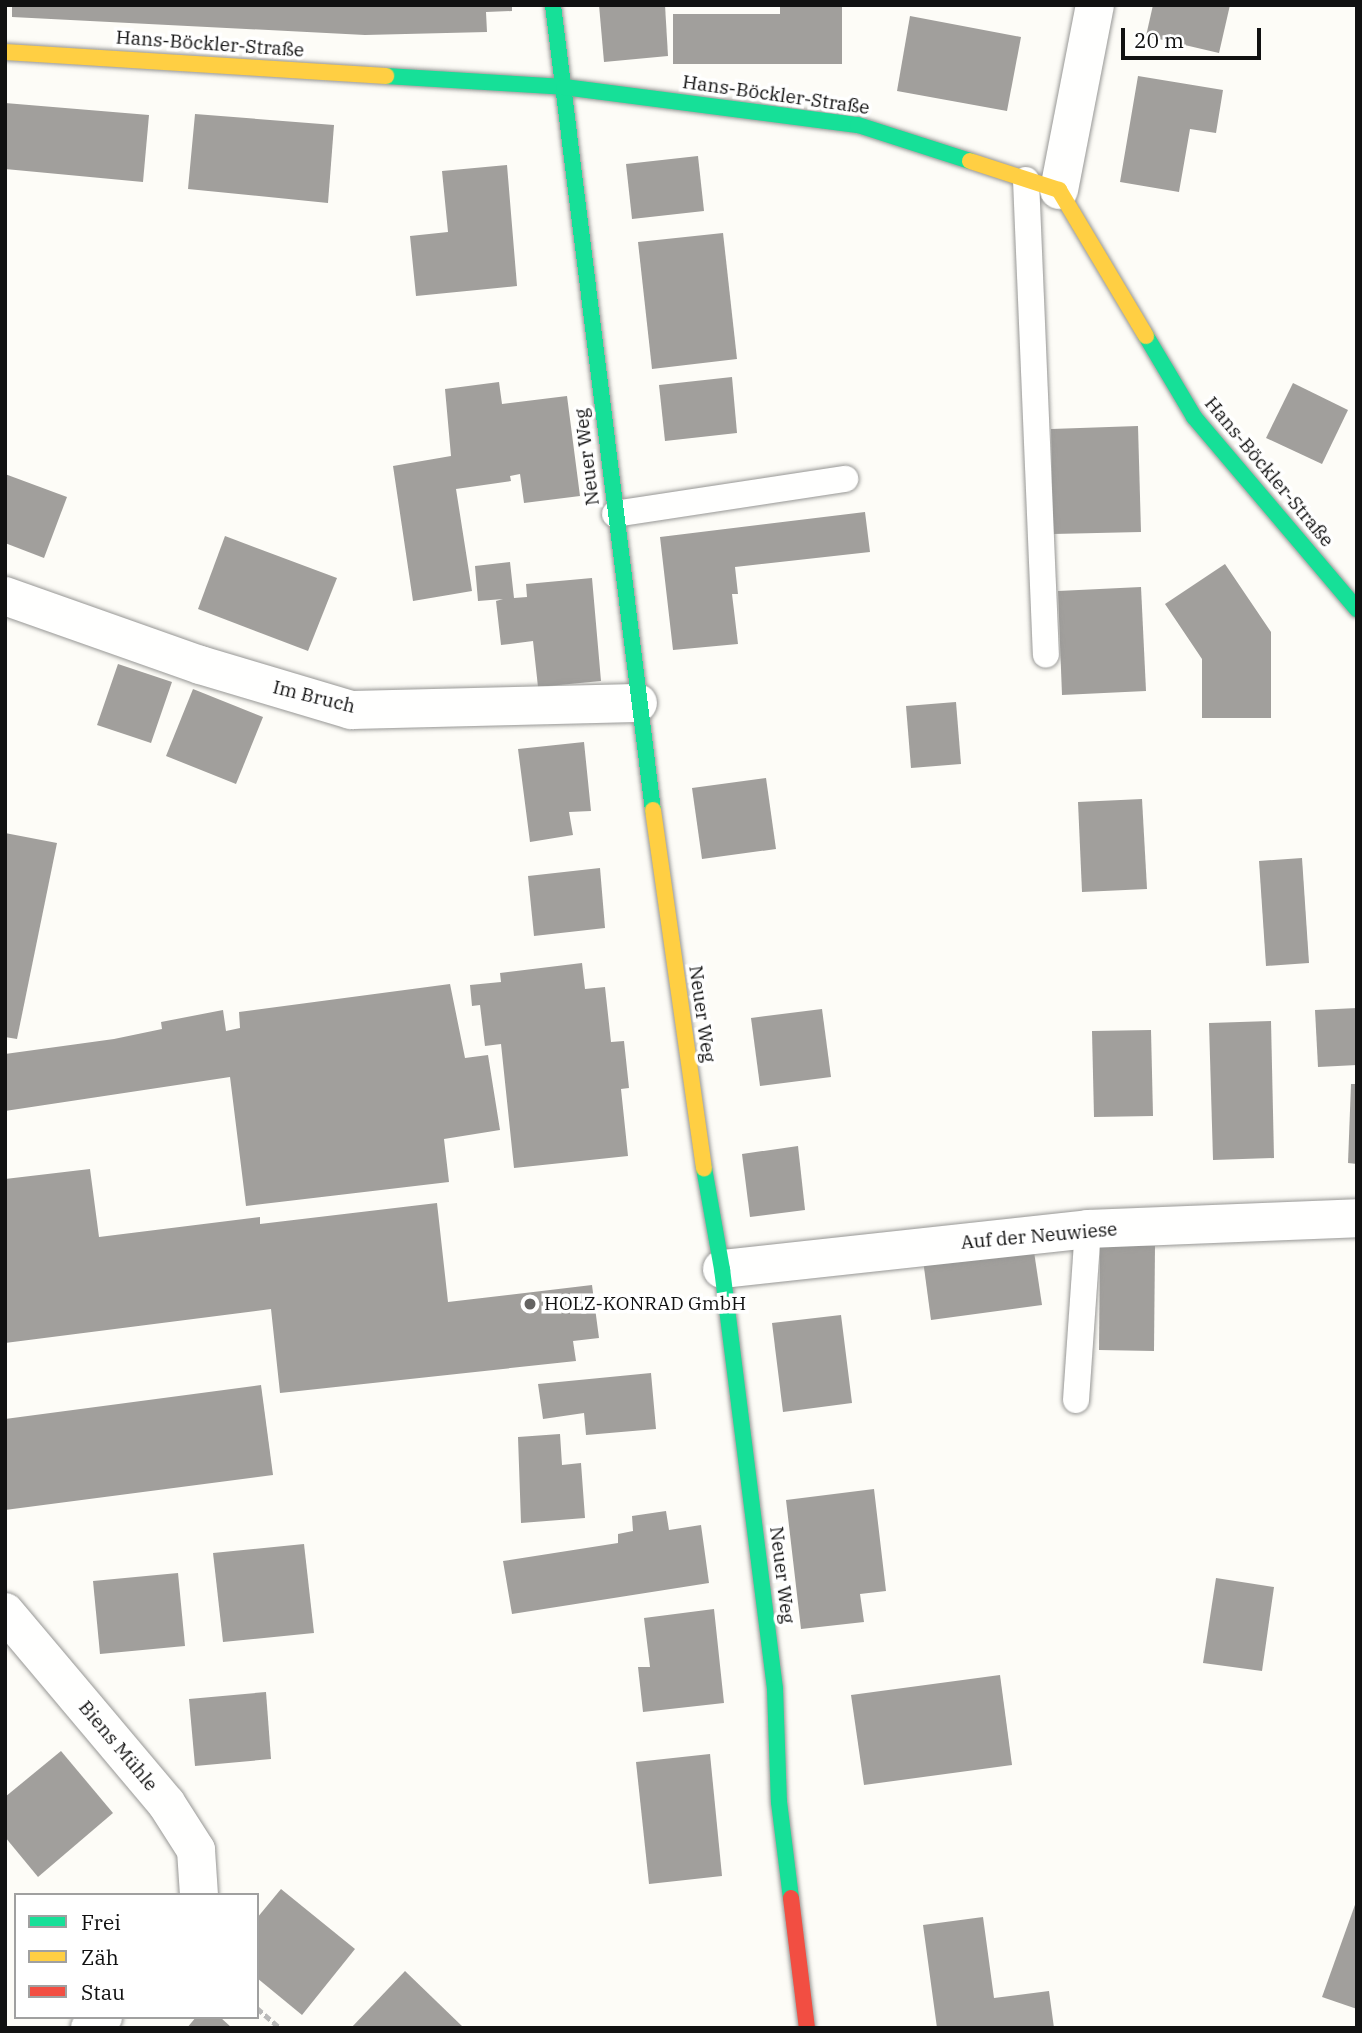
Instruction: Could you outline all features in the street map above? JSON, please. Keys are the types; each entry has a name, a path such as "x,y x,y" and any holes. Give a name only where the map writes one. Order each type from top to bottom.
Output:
{"street":[{"name":"Neuer Weg","path":"553,5 638,703 697,1132 722,1269 775,1689 779,1802 807,2028"},
{"path":"1043,185 1095,5"},
{"name":"Hans-Böckler-Straße","path":"5,52 564,88 858,125 1043,185 1194,417 1357,609"},
{"name":"Im Bruch","path":"5,596 200,665 351,710 638,703"},
{"name":"Auf der Neuwiese","path":"722,1269 1088,1229 1357,1218"},
{"name":"Biens Mühle","path":"5,1612 166,1803 196,1850 199,1893"}],"lane":[{"path":"1043,185 1046,655"},
{"path":"615,514 845,480"},
{"path":"1076,1400 1088,1229"}],"path":[{"path":"259,2010 280,2028"}],"building":[{"path":"12,5 512,5 512,11 486,12 487,32 365,35 12,17"},
{"path":"599,5 665,5 668,56 604,62"},
{"path":"780,5 842,5 842,64 673,64 673,14 780,14"},
{"path":"1153,5 1230,5 1219,53 1146,36"},
{"path":"910,16 1021,37 1007,111 897,91"},
{"path":"1138,76 1223,90 1216,133 1190,129 1179,192 1120,182"},
{"path":"5,103 149,115 143,182 5,169"},
{"path":"195,114 334,125 328,203 188,189"},
{"path":"698,156 704,211 632,219 626,164"},
{"path":"507,165 517,286 416,296 410,236 448,232 442,171"},
{"path":"723,233 737,359 652,369 638,242"},
{"path":"732,377 737,433 665,441 659,385"},
{"path":"499,382 502,404 567,396 580,496 524,503 520,474 510,476 511,481 456,489 472,591 413,601 393,466 451,456 445,389"},
{"path":"1293,383 1348,410 1322,464 1266,438"},
{"path":"1138,426 1141,532 1053,534 1051,429"},
{"path":"5,474 67,497 44,558 5,543"},
{"path":"865,512 870,552 735,567 738,594 732,594 738,644 673,650 660,537"},
{"path":"225,536 337,578 308,651 198,609"},
{"path":"510,562 514,598 527,597 526,584 592,578 601,681 538,687 533,641 501,645 496,601 503,599 478,601 475,566"},
{"path":"1225,564 1271,632 1271,718 1202,718 1202,659 1165,604"},
{"path":"1141,587 1146,691 1062,695 1058,591"},
{"path":"118,664 172,682 151,743 97,725"},
{"path":"193,689 263,717 236,784 166,756"},
{"path":"956,702 961,764 911,768 906,706"},
{"path":"584,742 591,811 569,812 573,835 530,842 518,749"},
{"path":"766,778 776,849 702,859 692,788"},
{"path":"1142,799 1147,889 1082,892 1078,802"},
{"path":"5,833 57,843 17,1039 5,1037"},
{"path":"1302,858 1309,963 1266,966 1259,861"},
{"path":"600,868 605,928 534,936 528,876"},
{"path":"582,963 585,989 605,987 611,1042 624,1041 629,1088 621,1089 628,1156 514,1168 501,1044 485,1046 480,1005 472,1006 470,985 501,982 500,973"},
{"path":"450,984 465,1058 488,1055 500,1130 444,1139 449,1182 246,1206 230,1077 5,1111 5,1054 114,1039 162,1029 161,1022 223,1010 226,1031 240,1028 239,1012"},
{"path":"1357,1008 1357,1065 1318,1067 1315,1010"},
{"path":"822,1009 831,1077 760,1086 751,1018"},
{"path":"1271,1021 1274,1158 1213,1160 1209,1023"},
{"path":"1151,1030 1153,1116 1094,1117 1092,1031"},
{"path":"1351,1084 1357,1084 1357,1164 1348,1163"},
{"path":"798,1146 805,1210 750,1217 742,1154"},
{"path":"90,1169 99,1237 260,1217 260,1224 437,1203 448,1302 592,1285 599,1338 573,1341 576,1361 280,1393 271,1309 5,1343 5,1179"},
{"path":"1033,1245 1042,1305 931,1320 923,1260"},
{"path":"1100,1245 1155,1246 1154,1351 1099,1350"},
{"path":"841,1315 852,1403 783,1412 772,1323"},
{"path":"651,1373 656,1429 586,1435 584,1413 543,1419 538,1384"},
{"path":"261,1385 273,1475 5,1510 5,1419"},
{"path":"560,1434 562,1465 581,1463 585,1518 521,1523 518,1437"},
{"path":"874,1489 886,1591 860,1594 864,1622 801,1629 786,1500"},
{"path":"666,1511 669,1530 701,1525 709,1583 512,1614 503,1561 618,1543 618,1534 633,1531 632,1516"},
{"path":"304,1544 314,1633 223,1642 213,1553"},
{"path":"178,1573 185,1646 100,1654 93,1581"},
{"path":"1216,1578 1274,1587 1262,1671 1203,1663"},
{"path":"714,1609 724,1703 643,1712 638,1667 650,1667 644,1618"},
{"path":"1000,1675 1012,1765 864,1785 851,1695"},
{"path":"266,1692 271,1759 195,1766 189,1699"},
{"path":"61,1751 113,1813 38,1877 5,1837 5,1797"},
{"path":"710,1754 722,1876 649,1884 636,1762"},
{"path":"281,1889 355,1949 302,2015 259,1980 259,1916"},
{"path":"1357,1902 1357,2009 1322,1997"},
{"path":"983,1917 994,1998 1049,1991 1054,2028 937,2028 923,1925"},
{"path":"405,1971 464,2028 351,2028"},
{"path":"194,2019 222,2019 232,2028 187,2028"}],"traffic: fast":[{"path":"553,5 653,810"},
{"path":"386,76 564,87 858,125 970,161"},
{"path":"1146,336 1194,417 1357,609"},
{"path":"704,1168 722,1269 775,1689 779,1802 791,1898"}],"traffic: slow":[{"path":"5,52 386,76"},
{"path":"970,161 1059,190 1146,336"},
{"path":"653,810 704,1168"}],"traffic: jam":[{"path":"791,1898 807,2028"}],"place":[{"name":"HOLZ-KONRAD GmbH","path":"530,1304"}]}
